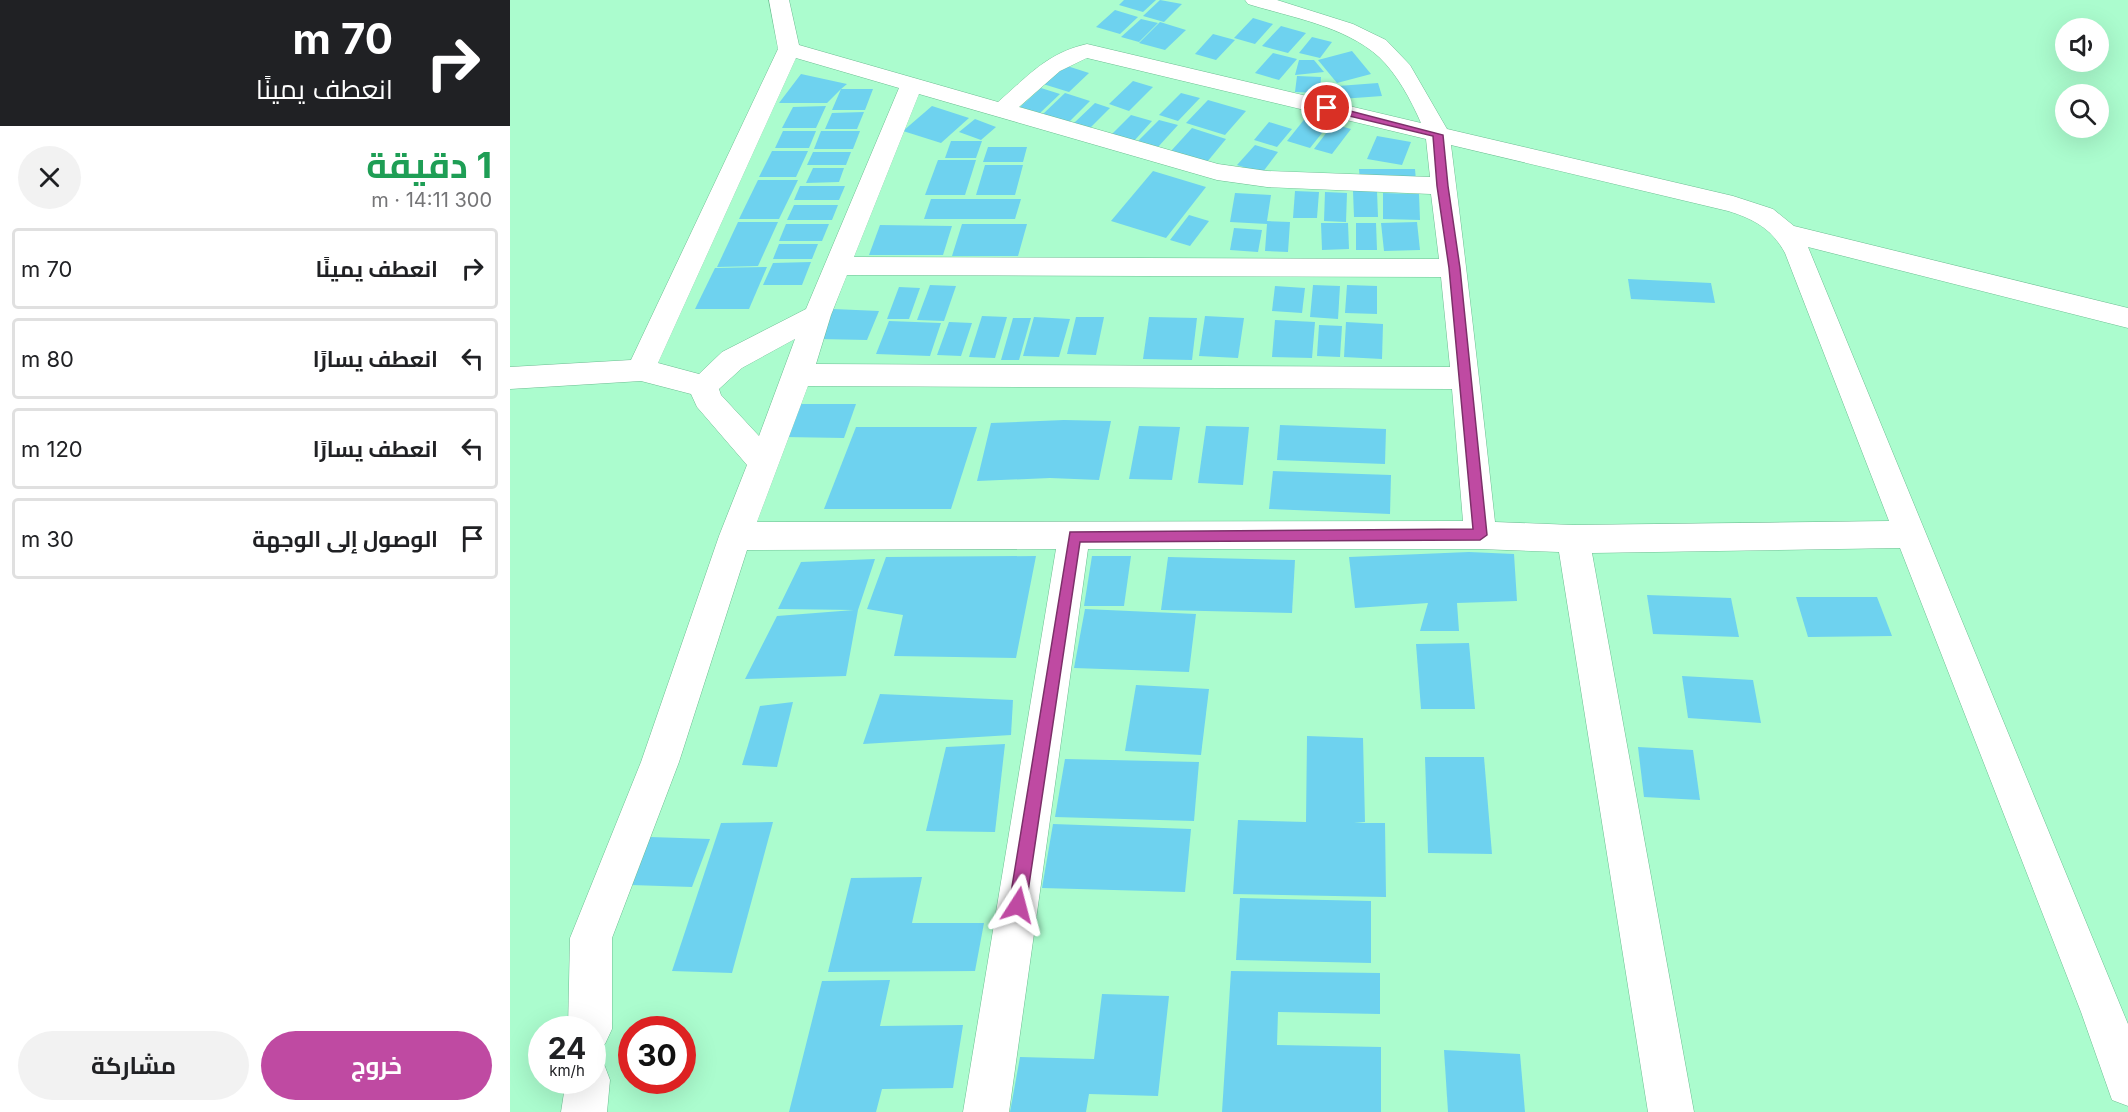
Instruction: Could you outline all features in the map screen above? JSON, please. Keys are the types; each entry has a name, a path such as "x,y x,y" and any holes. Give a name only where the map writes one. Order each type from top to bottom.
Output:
{"street":[{"path":"641,370 789,49 779,0"},
{"path":"1255,0 1343,28 1374,42 1389,54 1426,110 1438,135 1442,186 1455,268 1480,535"},
{"path":"789,49 1240,177 1442,186"},
{"path":"1002,111 1059,61 1075,52 1087,51 1733,204 1755,210 1774,221 1788,233 2102,1012 2128,1084"},
{"path":"590,1016 591,938 660,762 735,536 798,375 817,315 912,84"},
{"path":"1788,233 2128,318"},
{"path":"838,266 1455,268"},
{"path":"704,386 732,360 817,315"},
{"path":"510,378 641,370 704,386"},
{"path":"798,375 1464,378"},
{"path":"704,386 707,399 764,463"},
{"path":"735,536 1480,535 1573,539 1910,534"},
{"path":"986,1112 1074,536"},
{"path":"1573,539 1671,1112"},
{"path":"584,1112 586,1094"}],"building":[{"path":"1124,0 1156,0 1143,12 1119,5"},
{"path":"1160,0 1182,4 1164,22 1143,16"},
{"path":"1115,10 1138,17 1120,34 1096,27"},
{"path":"1253,18 1273,24 1255,44 1234,38"},
{"path":"1141,19 1158,23 1139,42 1121,37"},
{"path":"1160,22 1186,30 1165,50 1139,43"},
{"path":"1281,26 1306,33 1288,53 1262,46"},
{"path":"1213,34 1235,40 1216,60 1195,54"},
{"path":"1312,37 1332,42 1320,58 1299,53"},
{"path":"1352,51 1371,74 1337,83 1318,60"},
{"path":"1273,53 1297,59 1279,80 1255,73"},
{"path":"1299,60 1314,60 1324,72 1295,75"},
{"path":"1064,65 1089,73 1069,92 1043,84"},
{"path":"801,74 847,84 827,103 779,103"},
{"path":"1297,76 1321,77 1320,93 1295,92"},
{"path":"1133,81 1153,87 1129,111 1109,104"},
{"path":"1378,83 1382,96 1341,99 1338,86"},
{"path":"1041,88 1060,94 1040,113 1020,107"},
{"path":"841,89 873,89 865,110 832,110"},
{"path":"1065,93 1090,101 1069,122 1043,114"},
{"path":"1181,93 1200,98 1178,121 1159,115"},
{"path":"1208,100 1246,111 1225,135 1186,123"},
{"path":"1095,103 1110,108 1090,128 1074,123"},
{"path":"826,106 816,128 782,128 793,107"},
{"path":"932,106 969,118 941,143 903,131"},
{"path":"864,112 857,129 825,129 832,113"},
{"path":"1131,115 1152,121 1134,141 1112,134"},
{"path":"1307,116 1330,123 1310,148 1287,141"},
{"path":"975,119 996,127 981,140 959,132"},
{"path":"1159,120 1178,125 1158,147 1138,141"},
{"path":"1269,122 1292,129 1277,147 1254,140"},
{"path":"1333,124 1351,129 1332,154 1314,149"},
{"path":"1192,128 1226,139 1207,162 1171,151"},
{"path":"783,131 816,131 809,148 775,148"},
{"path":"821,131 860,131 853,149 814,149"},
{"path":"1377,136 1411,142 1402,165 1367,159"},
{"path":"951,141 982,141 976,158 945,158"},
{"path":"1255,145 1278,152 1262,173 1237,165"},
{"path":"988,147 1027,147 1023,162 983,162"},
{"path":"772,151 808,151 796,177 759,177"},
{"path":"813,152 851,152 846,165 807,165"},
{"path":"938,160 976,160 965,195 925,195"},
{"path":"985,165 1023,165 1015,195 976,195"},
{"path":"813,168 844,168 839,182 806,183"},
{"path":"1359,169 1415,169 1416,181 1360,181"},
{"path":"1153,171 1206,187 1166,238 1111,221"},
{"path":"758,180 798,180 779,219 739,219"},
{"path":"800,186 845,186 839,200 794,200"},
{"path":"1295,191 1319,192 1317,218 1293,218"},
{"path":"1353,191 1377,191 1378,217 1354,217"},
{"path":"1325,192 1347,193 1346,222 1324,221"},
{"path":"1235,193 1271,195 1267,221 1290,222 1288,252 1265,251 1267,224 1230,222"},
{"path":"1383,193 1419,194 1420,220 1383,219"},
{"path":"931,199 1021,199 1015,219 924,219"},
{"path":"794,205 838,205 832,220 787,220"},
{"path":"1189,215 1209,221 1190,246 1170,240"},
{"path":"738,222 778,222 758,266 717,267"},
{"path":"1417,222 1420,250 1384,251 1381,223"},
{"path":"1321,223 1348,223 1349,249 1322,250"},
{"path":"1356,223 1376,223 1377,250 1356,250"},
{"path":"786,224 829,224 822,241 779,241"},
{"path":"962,224 1027,224 1018,256 952,256"},
{"path":"880,225 952,226 943,255 869,255"},
{"path":"1234,228 1262,230 1258,252 1230,250"},
{"path":"779,244 818,244 812,259 773,259"},
{"path":"811,262 802,285 763,285 773,263"},
{"path":"767,267 749,309 695,309 715,268"},
{"path":"1628,279 1711,283 1715,303 1631,299"},
{"path":"930,285 956,286 944,321 917,320"},
{"path":"1313,285 1340,286 1338,319 1310,317"},
{"path":"1347,285 1377,286 1377,314 1345,313"},
{"path":"1275,286 1305,288 1302,313 1272,311"},
{"path":"899,287 920,288 909,319 887,319"},
{"path":"833,309 879,311 867,340 820,339"},
{"path":"982,316 1007,317 995,358 969,357"},
{"path":"1205,316 1244,318 1238,358 1199,356"},
{"path":"1034,317 1070,319 1059,357 1023,356"},
{"path":"1076,317 1104,317 1096,355 1067,354"},
{"path":"1149,317 1197,318 1192,360 1143,359"},
{"path":"1013,318 1031,318 1019,360 1001,360"},
{"path":"1275,320 1315,322 1312,358 1272,357"},
{"path":"889,321 941,323 930,356 876,354"},
{"path":"949,322 972,323 961,356 937,355"},
{"path":"1346,322 1383,324 1382,359 1344,357"},
{"path":"1319,325 1342,326 1340,357 1317,356"},
{"path":"798,404 856,404 844,438 785,437"},
{"path":"1111,421 1099,480 1050,478 977,481 991,423"},
{"path":"1280,425 1386,429 1385,464 1277,460"},
{"path":"1139,426 1180,427 1172,480 1129,479"},
{"path":"1206,426 1249,427 1243,485 1198,483"},
{"path":"856,427 977,427 951,509 824,509"},
{"path":"1273,471 1391,475 1390,514 1269,509"},
{"path":"1469,552 1514,554 1517,601 1457,603 1459,631 1420,631 1428,603 1355,608 1349,557"},
{"path":"1036,556 1016,658 894,656 903,615 867,609 886,557"},
{"path":"1092,556 1131,556 1124,606 1084,606"},
{"path":"1168,557 1295,560 1292,613 1161,610"},
{"path":"875,559 858,610 846,676 745,679 777,616 854,610 778,609 801,562"},
{"path":"1647,595 1731,598 1739,637 1653,634"},
{"path":"1796,597 1877,597 1892,636 1808,637"},
{"path":"1085,609 1196,614 1189,672 1074,668"},
{"path":"1469,643 1475,709 1421,709 1416,644"},
{"path":"1682,676 1753,680 1761,723 1688,718"},
{"path":"1136,685 1209,689 1201,755 1125,751"},
{"path":"880,694 1013,700 1011,735 863,744"},
{"path":"793,702 777,767 742,765 760,706"},
{"path":"1307,736 1363,738 1365,822 1354,823 1385,823 1386,897 1233,894 1238,820 1306,822"},
{"path":"1005,744 995,832 926,831 946,747"},
{"path":"1638,747 1693,750 1700,800 1644,797"},
{"path":"1425,757 1484,757 1492,854 1428,853"},
{"path":"1065,759 1199,762 1194,821 1055,817"},
{"path":"773,822 732,973 672,971 721,823"},
{"path":"1053,824 1191,829 1185,892 1042,888"},
{"path":"650,837 710,839 692,887 631,885"},
{"path":"922,877 912,923 984,923 975,971 828,972 851,878"},
{"path":"1240,898 1371,901 1371,963 1236,960"},
{"path":"1231,971 1380,973 1380,1014 1278,1012 1277,1045 1381,1047 1381,1112 1222,1112"},
{"path":"890,980 880,1026 963,1025 953,1088 882,1089 876,1112 789,1112 822,981"},
{"path":"1102,994 1169,996 1158,1096 1089,1094 1086,1112 1010,1112 1020,1057 1094,1059"},
{"path":"1444,1050 1520,1054 1525,1112 1448,1112"}],"route":[{"path":"1018,905 1074,536 1480,535 1455,268 1442,186 1438,135 1327,108"}]}
